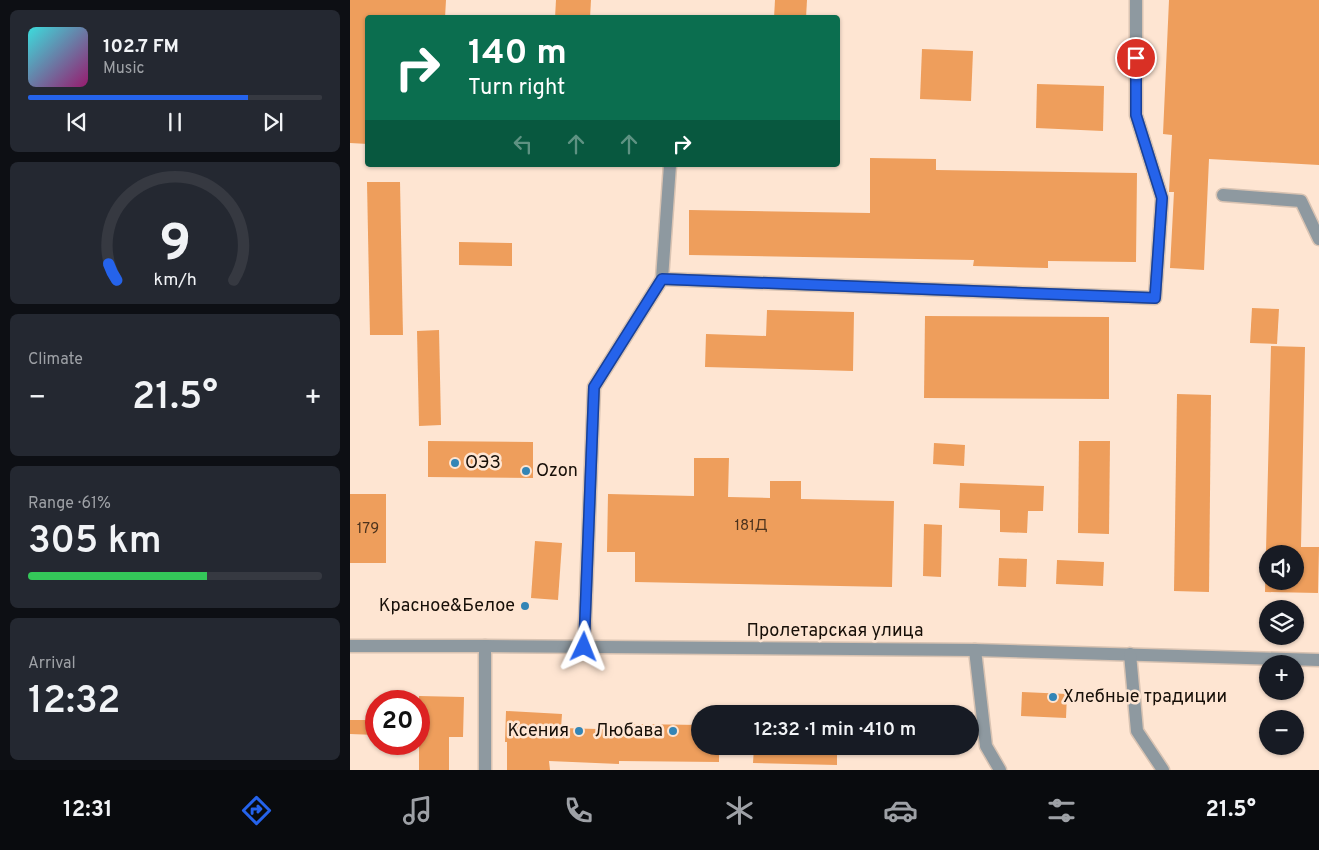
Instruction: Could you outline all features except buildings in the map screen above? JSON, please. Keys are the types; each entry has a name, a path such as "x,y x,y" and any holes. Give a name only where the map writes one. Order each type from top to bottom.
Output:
{"street":[{"path":"662,279 1155,298 1162,198 1136,115 1136,0"},
{"path":"584,647 594,387 662,279 670,167"},
{"path":"1223,195 1301,201 1319,239"},
{"name":"Пролетарская улица","path":"350,646 975,650 1319,660"},
{"path":"485,646 485,770"},
{"path":"975,650 986,746 1000,770"},
{"path":"1130,654 1137,731 1163,770"}],"place":[{"name":"ОЭЗ","path":"455,463"},
{"name":"Ozon","path":"526,471"},
{"name":"Красное&Белое","path":"525,606"},
{"name":"Хлебные традиции","path":"1053,697"},
{"name":"Ксения","path":"579,731"},
{"name":"Любава","path":"673,731"}],"route":[{"path":"584,647 594,387 662,279 1155,298 1162,198 1136,115 1136,58"}]}
